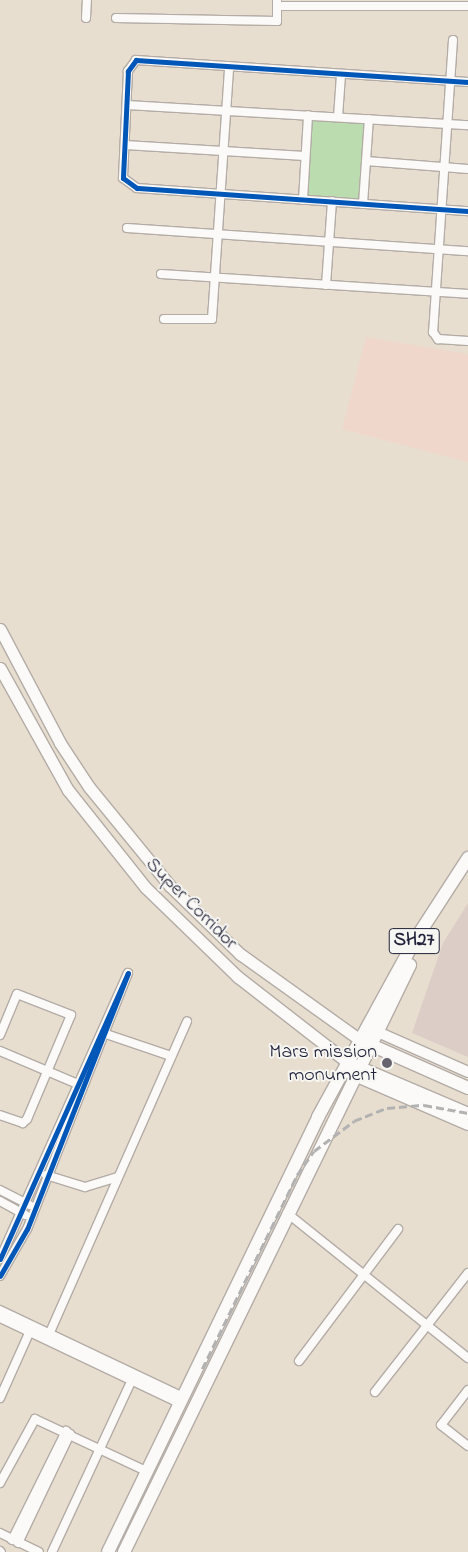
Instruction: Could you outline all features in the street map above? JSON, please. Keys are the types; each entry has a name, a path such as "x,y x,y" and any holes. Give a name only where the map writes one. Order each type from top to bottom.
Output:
{"main road":[{"name":"Super Corridor","path":"0,629 84,780 170,886 240,954 364,1043 468,1088"},
{"name":"Super Corridor","path":"0,668 68,790 146,888 238,977 350,1069 468,1114"},
{"name":"SH27","path":"350,1069 468,858"},
{"name":"SH27","path":"371,1029 468,871"},
{"path":"124,1552 321,1141 350,1069"},
{"path":"108,1552 305,1144 350,1069"},
{"path":"305,1144 321,1141"}],"street":[{"path":"86,18 87,0"},
{"path":"116,18 277,21 280,3 418,3 468,6"},
{"path":"453,40 434,336 468,341"},
{"path":"468,82 131,61 126,105 123,178 129,186 468,211"},
{"path":"164,319 212,318 229,67"},
{"path":"338,117 341,75"},
{"path":"126,105 468,125"},
{"path":"302,200 308,115"},
{"path":"364,204 369,119"},
{"path":"125,145 305,156"},
{"path":"366,161 468,169"},
{"path":"326,285 332,201"},
{"path":"127,228 468,251"},
{"path":"160,274 468,294"},
{"path":"0,1259 81,1085 106,1034 128,974 81,1085 31,1218 0,1276"},
{"path":"0,1035 17,994 67,1010 71,1015 48,1071 23,1123 0,1115"},
{"path":"48,1336 187,1021"},
{"path":"371,1029 468,1072"},
{"path":"106,1034 171,1056"},
{"path":"0,1050 81,1085"},
{"path":"350,1069 468,1125"},
{"path":"46,1175 85,1187 118,1177"},
{"path":"0,1190 35,1207"},
{"path":"0,1201 31,1218"},
{"path":"287,1213 468,1358"},
{"path":"299,1361 398,1229"},
{"path":"375,1392 468,1273"},
{"path":"0,1310 132,1380 181,1400"},
{"path":"0,1318 30,1331 48,1336 181,1400"},
{"path":"0,1398 30,1331"},
{"path":"52,1552 132,1380"},
{"path":"468,1390 440,1425 468,1446"},
{"path":"0,1483 31,1422 40,1420 102,1448 146,1471"},
{"path":"15,1542 68,1432"},
{"path":"0,1533 15,1542 39,1552"}],"shaded area":[{"path":"366,337 468,354 468,462 342,429"},
{"path":"468,903 468,1057 412,1033 443,943"}],"green space":[{"path":"311,120 364,122 361,199 307,196"}],"railway":[{"path":"202,1369 297,1175 314,1151 354,1121 387,1108 424,1105 468,1113"}],"cycle path":[{"path":"468,82 136,60 128,71 123,178 137,188 468,211"},
{"path":"0,1259 128,973 27,1229 0,1276"}],"place":[{"name":"Mars mission monument","path":"387,1063"}]}
